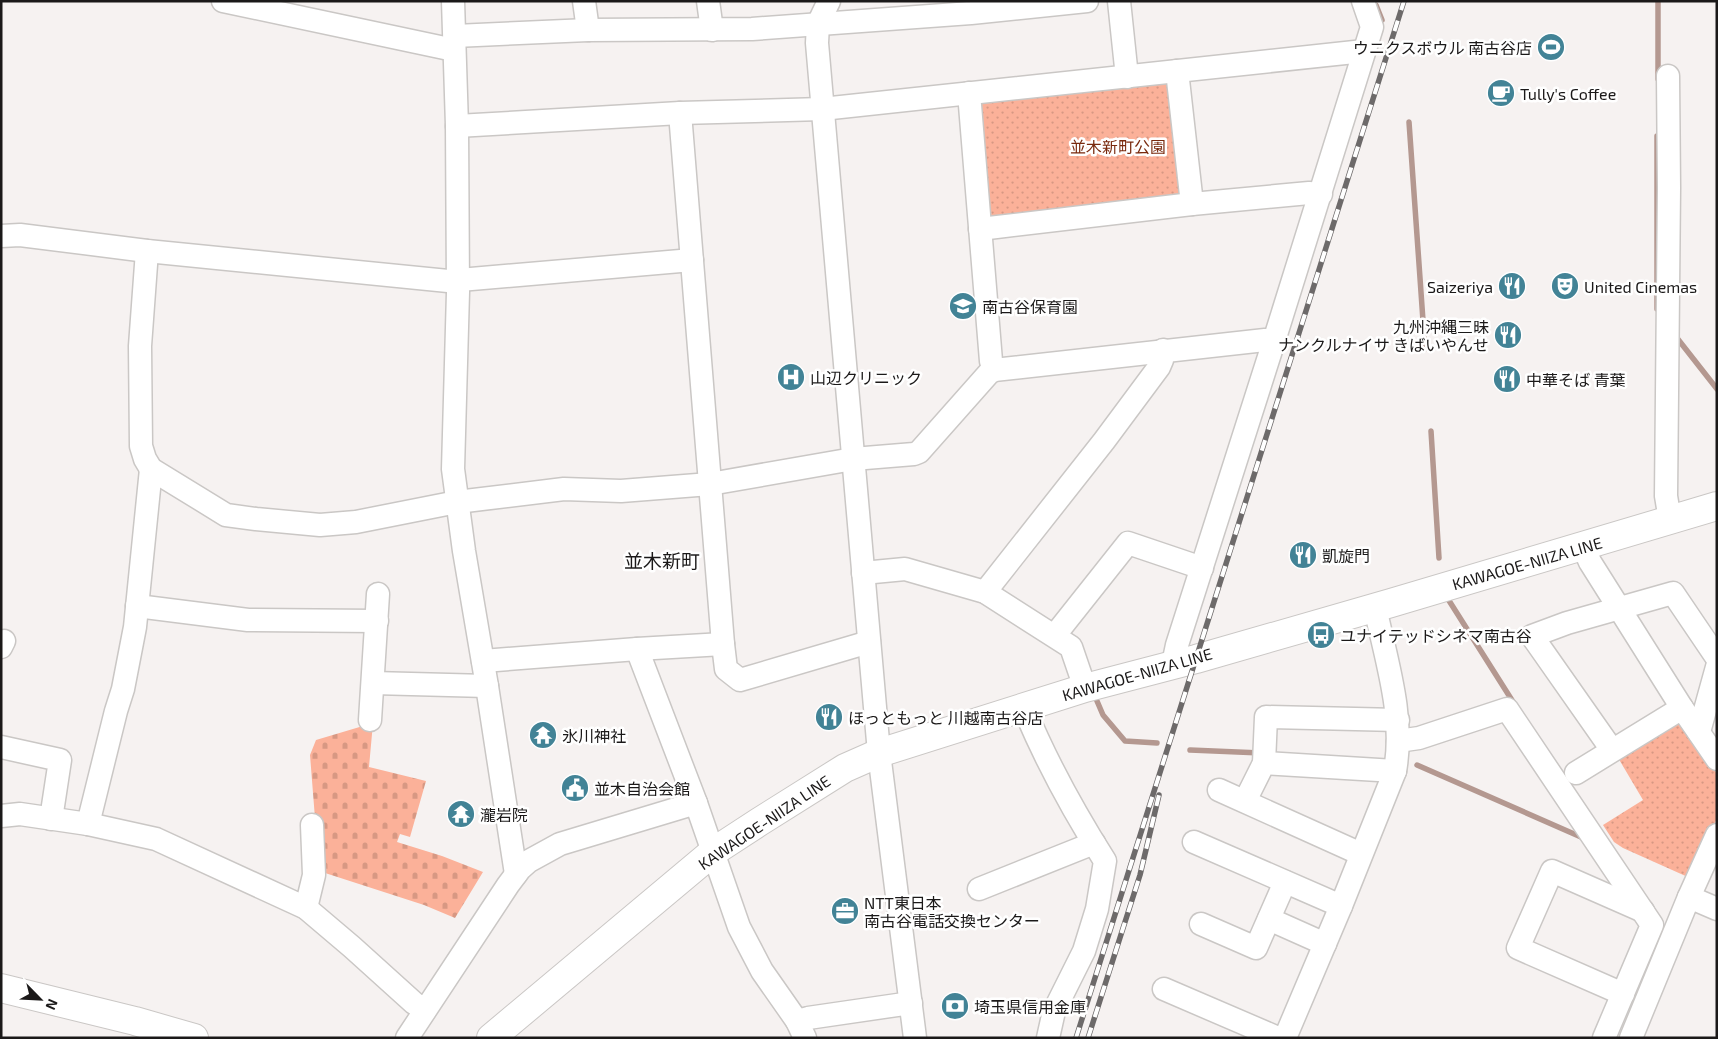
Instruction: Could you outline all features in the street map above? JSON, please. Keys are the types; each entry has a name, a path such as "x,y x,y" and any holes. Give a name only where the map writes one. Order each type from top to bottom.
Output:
{"main road":[{"name":"KAWAGOE-NIIZA LINE","path":"491,1038 713,852 845,768 879,753 1085,688 1375,607 1717,506"},
{"path":"1,988 136,1021 194,1038"}],"street":[{"path":"223,1 455,43 588,30 752,29 818,24 970,7 1087,1"},
{"path":"454,1 458,281 453,469 516,874"},
{"path":"584,1 588,30"},
{"path":"708,1 712,30"},
{"path":"828,1 818,24 817,43 822,109 879,753 915,1038"},
{"path":"1119,1 1127,77"},
{"path":"1173,664 1177,645 1372,26 1363,1"},
{"path":"457,126 680,113 822,109 1364,51"},
{"path":"1177,71 1192,204"},
{"path":"1668,76 1669,188 1666,496 1670,520"},
{"path":"969,93 991,361 994,370"},
{"path":"680,113 722,644 726,670 740,680 869,642"},
{"path":"980,230 1192,204 1309,193 1320,194"},
{"path":"1,236 20,235 147,251 458,281 692,260"},
{"path":"147,251 140,346 142,452 151,469 226,515 256,520 320,525 356,522 457,502 564,489 620,490 710,484 853,459 914,454 919,452 989,373 994,370 1163,350 1265,340 1274,341"},
{"path":"985,592 1104,441 1158,367 1162,360 1163,350"},
{"path":"88,824 123,689 135,627 151,469"},
{"path":"1055,635 1128,543 1202,568"},
{"path":"1583,546 1590,562 1682,708 1717,759"},
{"path":"863,573 905,569 985,592 1072,647 1085,688"},
{"path":"1612,750 1532,636 1567,622 1673,593 1717,658"},
{"path":"370,720 378,594"},
{"path":"137,606 248,620 377,621"},
{"path":"1285,1038 1341,906 1394,771 1398,731 1375,607"},
{"path":"483,661 722,644"},
{"path":"637,649 696,803 739,927 762,971 801,1030 808,1018 911,1003"},
{"path":"1699,732 1717,667"},
{"path":"373,683 487,686"},
{"path":"1024,708 1047,760 1105,861 1097,909 1084,951 1054,1011 1048,1038"},
{"path":"1576,773 1682,708"},
{"path":"1245,802 1264,763 1266,716 1398,731 1420,738 1507,709 1652,925 1604,1038"},
{"path":"1,747 60,760 51,819"},
{"path":"1264,763 1394,771"},
{"path":"1219,790 1361,854"},
{"path":"407,1038 516,874 529,861 560,844 696,803"},
{"path":"1,816 20,814 88,824 156,838 306,908 424,1010"},
{"path":"306,908 314,875 312,825"},
{"path":"1631,1038 1689,897 1717,835"},
{"path":"1194,842 1341,906"},
{"path":"980,889 1094,843"},
{"path":"1623,994 1518,948 1552,871 1643,911"},
{"path":"1201,924 1256,948 1285,882"},
{"path":"1689,897 1717,909"},
{"path":"1269,919 1325,944"},
{"path":"1164,989 1278,1038"}],"green space":[{"name":"並木新町公園","path":"1164,81 1171,84 1183,193 1178,199 994,218 987,214 977,107 983,100"},
{"path":"1681,721 1717,774 1717,818 1690,878 1623,848 1614,842 1603,825 1643,800 1617,756"},
{"path":"373,723 369,767 426,781 410,837 400,834 397,842 442,856 483,872 455,918 424,905 322,872 319,869 310,755 316,740"}],"waterway":[{"path":"1658,1 1658,79"},
{"path":"1376,5 1382,20"},
{"path":"1409,122 1425,349"},
{"path":"1657,136 1657,309"},
{"path":"1677,338 1717,389"},
{"path":"1431,431 1439,558"},
{"path":"1448,599 1515,705"},
{"path":"1097,701 1103,715 1125,741 1157,743"},
{"path":"1190,750 1261,753"},
{"path":"1417,765 1581,837"}],"railway":[{"path":"1076,1038 1404,1"},
{"path":"1088,1038 1140,875 1159,795"}],"place":[{"name":"ウニクスボウル 南古谷店","path":"1551,47"},
{"name":"Tully's Coffee","path":"1501,93"},
{"name":"Saizeriya","path":"1512,286"},
{"name":"United Cinemas","path":"1565,286"},
{"name":"南古谷保育園","path":"963,306"},
{"name":"九州沖縄三昧 ナンクルナイサ きばいやんせ","path":"1508,335"},
{"name":"山辺クリニック","path":"791,377"},
{"name":"中華そば 青葉","path":"1507,379"},
{"name":"凱旋門","path":"1303,555"},
{"name":"ユナイテッドシネマ南古谷","path":"1321,635"},
{"name":"ほっともっと 川越南古谷店","path":"829,717"},
{"name":"氷川神社","path":"543,735"},
{"name":"並木自治会館","path":"575,788"},
{"name":"瀧岩院","path":"461,814"},
{"name":"NTT東日本 南古谷電話交換センター","path":"845,911"},
{"name":"埼玉県信用金庫","path":"955,1006"}],"district":[{"name":"並木新町","path":"662,560"}]}
